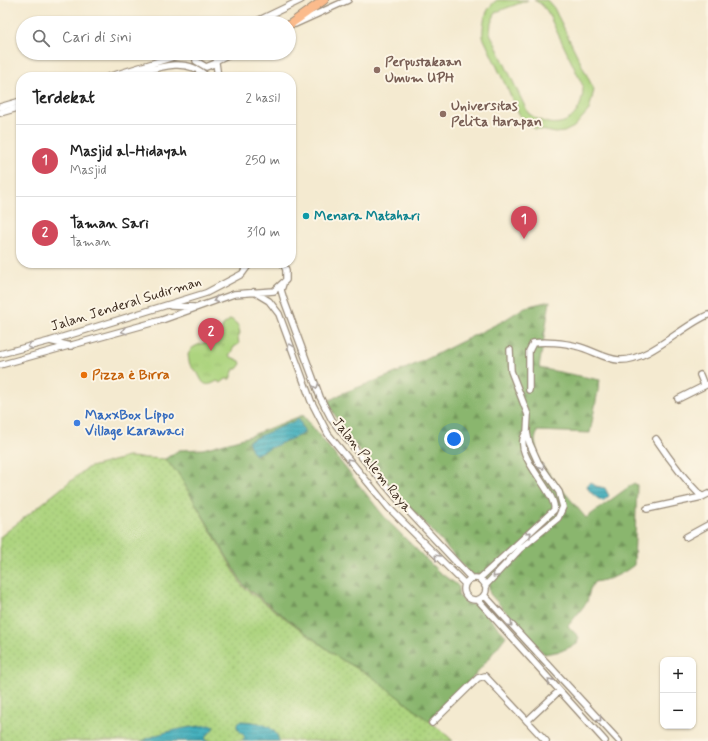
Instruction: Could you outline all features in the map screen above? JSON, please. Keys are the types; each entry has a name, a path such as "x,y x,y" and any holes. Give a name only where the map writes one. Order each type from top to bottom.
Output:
{"highway":[{"path":"296,21 324,0"}],"street":[{"path":"268,16 301,0"},
{"path":"296,23 348,0"},
{"path":"125,72 167,60"},
{"path":"165,66 173,60"},
{"path":"196,60 202,66 209,67 216,61"},
{"path":"216,61 217,72"},
{"path":"144,72 165,66 180,64 193,67 200,72"},
{"path":"0,106 16,102"},
{"path":"0,113 16,108"},
{"name":"Jalan Jenderal Sudirman","path":"0,354 206,293 242,274 246,268"},
{"name":"Jalan Palem Raya","path":"285,268 287,276 281,290 320,397 332,420 400,502 471,578"},
{"path":"254,292 274,291 283,284"},
{"name":"Jalan Jenderal Sudirman","path":"0,365 162,320 234,294 254,292"},
{"name":"Jalan Palem Raya","path":"254,292 269,301 279,314 311,401 328,434 389,508 464,584"},
{"path":"167,305 198,307"},
{"path":"279,314 283,310 288,310"},
{"path":"529,390 529,351 533,344 576,346 606,358 619,360 630,359 667,341 696,320 708,314"},
{"path":"50,340 72,346"},
{"path":"485,586 480,579 471,578 464,584 464,591 467,597 472,600 478,600 484,595 485,586 520,549 558,518 563,507 560,495 534,455 529,442 527,432 528,415 511,371 510,350"},
{"path":"678,399 706,385 700,375"},
{"path":"480,579 554,510 553,499 537,477 525,451 523,439 527,432"},
{"path":"656,439 674,466 702,496"},
{"path":"647,510 708,494"},
{"path":"553,499 560,495"},
{"path":"686,537 708,525"},
{"path":"484,595 619,741"},
{"path":"478,600 605,741"},
{"path":"432,723 478,678 483,676 487,677 546,741"},
{"path":"527,721 559,691"}],"green space":[{"path":"497,0 528,0 496,12 491,23 490,33 528,113 538,120 549,123 566,121 573,116 579,108 583,86 547,11 541,4 534,0 547,0 554,8 594,90 589,110 574,127 564,132 556,133 535,129 520,116 483,37 485,17 490,7"},
{"path":"550,301 539,368 600,380 590,433 537,431 535,441 540,463 586,518 634,483 637,485 634,565 625,572 605,580 594,582 590,589 587,602 568,626 579,637 577,644 561,651 544,654 490,594 486,580 481,575 473,575 468,572 360,451 348,436 329,403 330,400 343,393 391,375 425,360 503,321 525,307"},
{"path":"231,319 238,325 240,333 238,337 239,344 234,347 229,356 240,361 241,364 237,369 234,369 230,379 226,379 221,383 217,381 212,384 205,384 196,371 192,368 189,362 188,354 196,346 213,341 213,336 220,336 223,325"},
{"path":"303,415 387,520 440,573 459,587 458,595 467,603 477,605 506,636 470,681 429,721 371,676 339,658 244,586 178,473 165,459 179,450 203,449 247,437"},
{"path":"128,457 165,459 178,473 243,587 339,658 371,676 453,741 0,741 0,537 87,468"}],"water":[{"path":"299,419 305,433 254,455 248,441"},
{"path":"590,482 596,486 605,488 609,496 603,501 596,497 587,486"},
{"path":"240,721 258,723 269,727 277,735 279,741 242,741 245,737 237,728 237,723"},
{"path":"210,725 215,727 205,738 208,741 142,741 175,730"}],"place":[{"name":"Perpustakaan Umum UPH","path":"377,70"},
{"name":"Universitas Pelita Harapan","path":"443,114"},
{"name":"Menara Matahari","path":"306,216"},
{"name":"Masjid al-Hidayah","path":"524,239"},
{"name":"Taman Sari","path":"211,351"},
{"name":"Pizza ė Birra","path":"84,375"},
{"name":"MaxxBox Lippo Village Karawaci","path":"77,423"}]}
